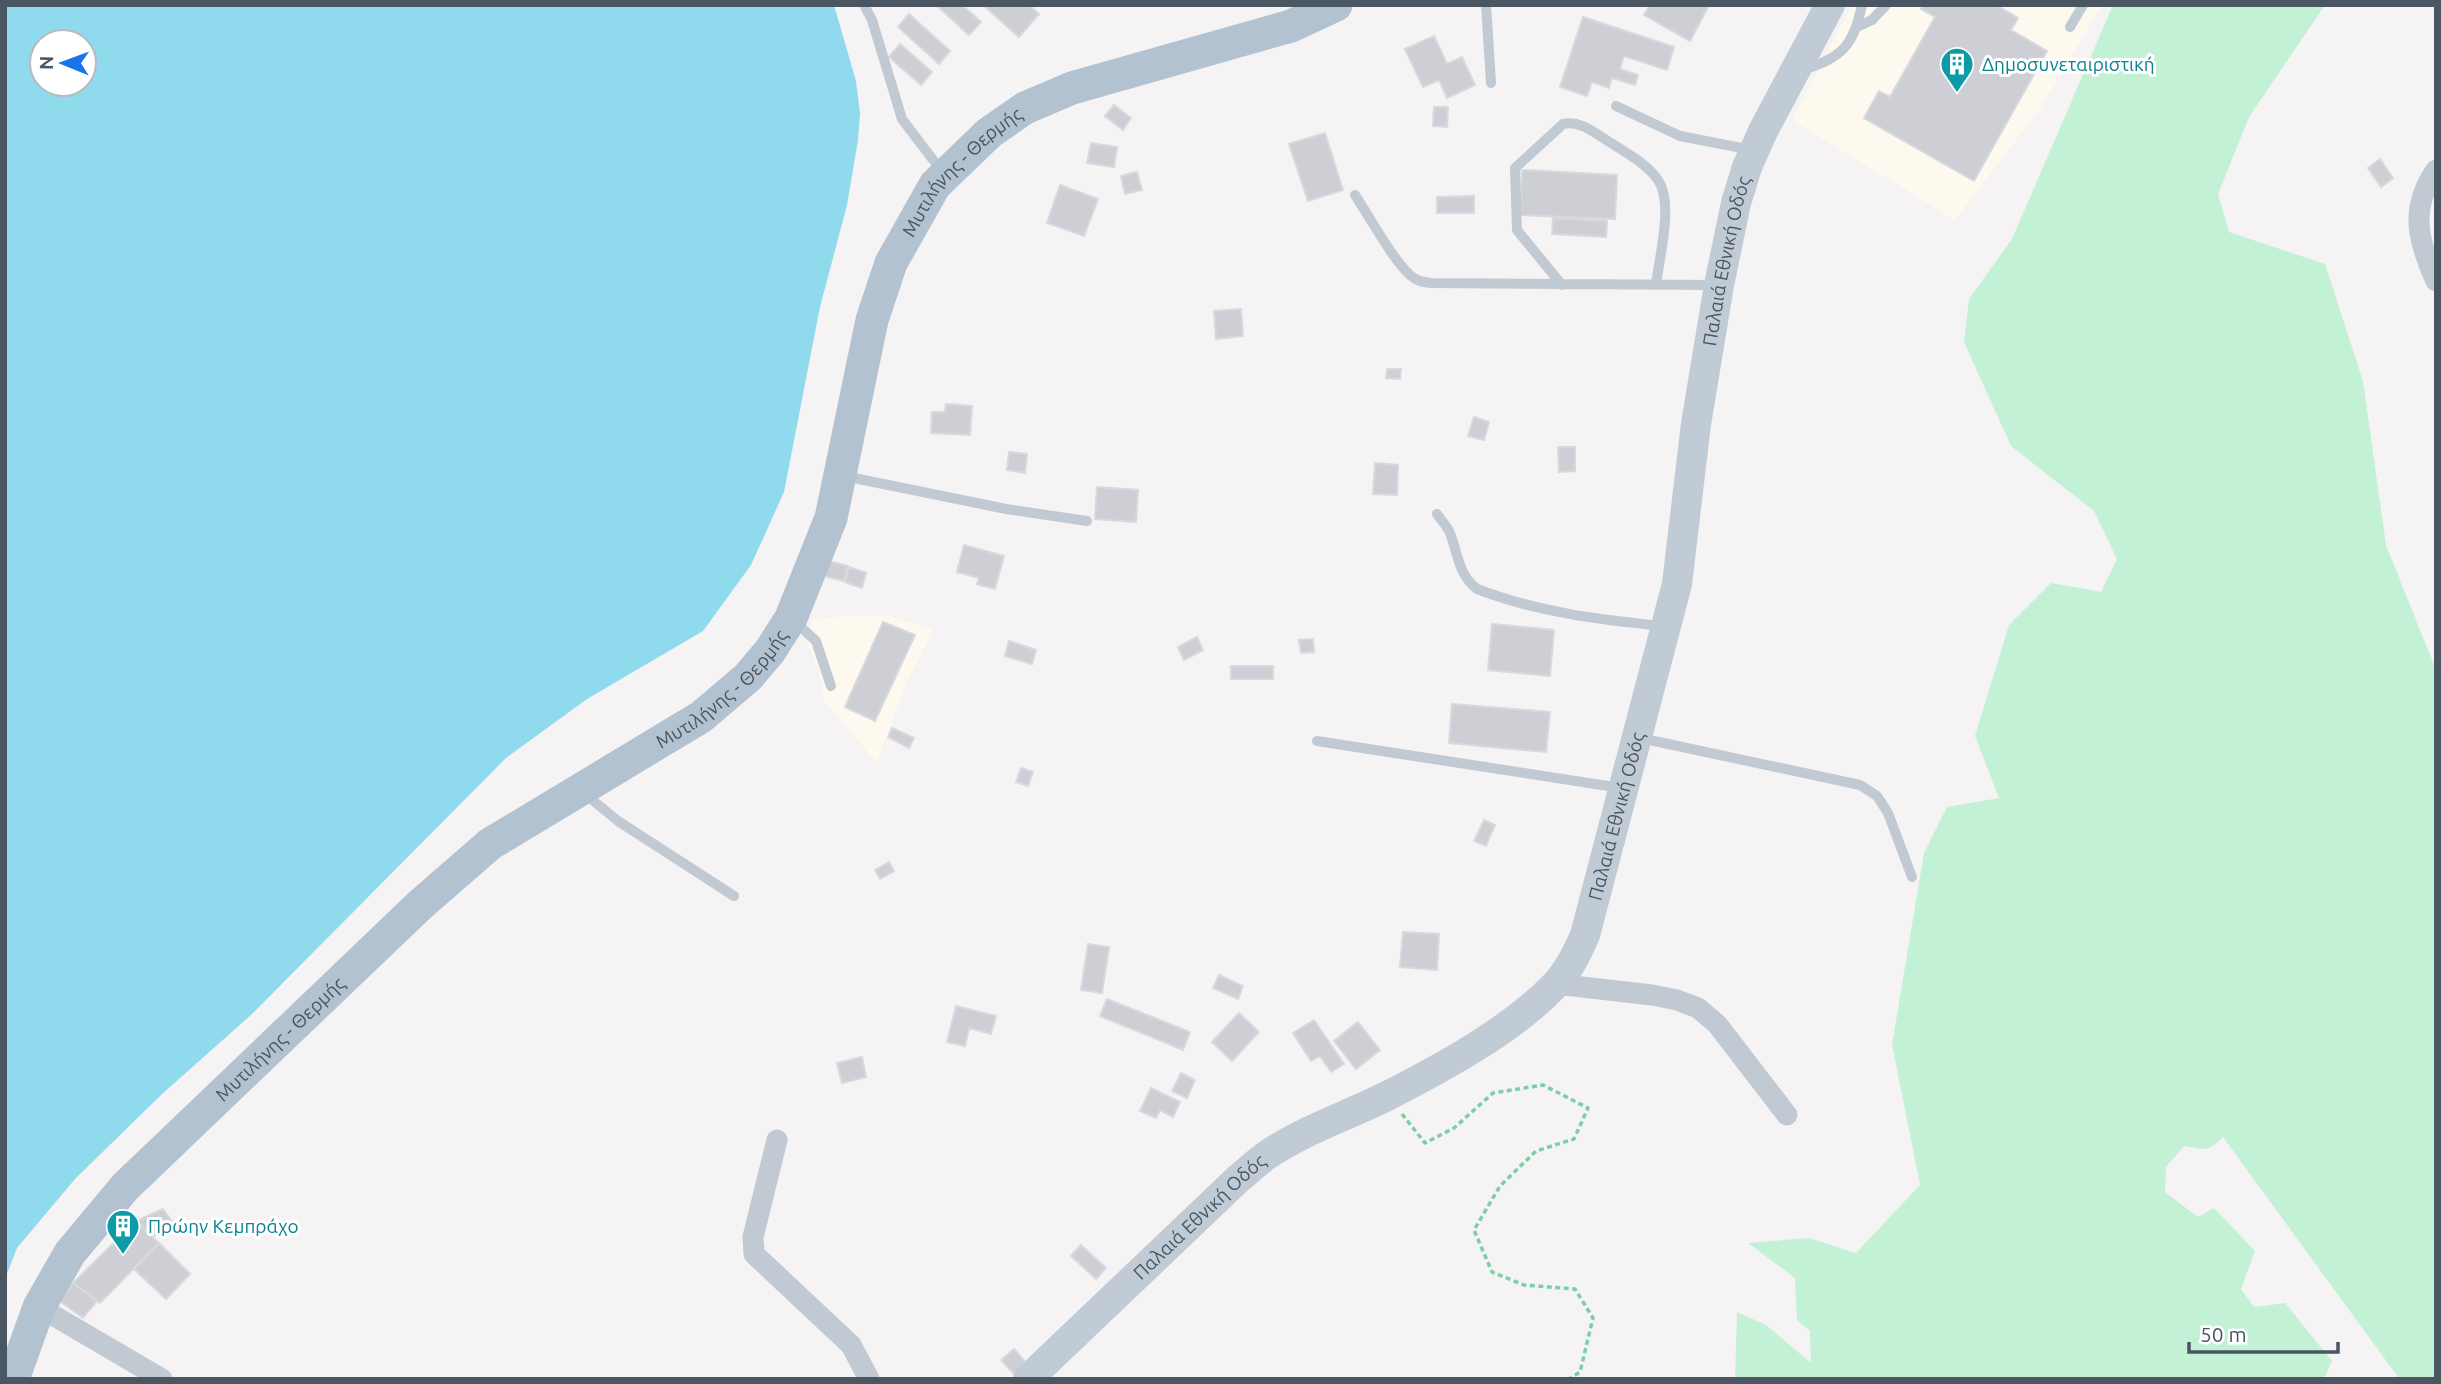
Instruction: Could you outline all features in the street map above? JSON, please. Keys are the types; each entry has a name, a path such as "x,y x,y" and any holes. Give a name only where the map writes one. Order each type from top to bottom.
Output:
{"main road":[{"name":"Μυτιλήνης - Θερμής","path":"13,1379 39,1307 70,1253 125,1187 420,905 490,844 701,718 748,677 771,651 791,618 831,518 872,320 891,263 935,185 998,127 1025,108 1072,88 1291,26 1336,5"},
{"name":"Παλαιά Εθνική Οδός","path":"1028,1379 1238,1178 1298,1137 1387,1096 1490,1037 1532,1006 1556,984 1573,961 1585,935 1677,584 1696,424 1719,285 1736,203 1755,150 1830,5"}],"street":[{"path":"2436,170 2429,180 2420,205 2418,230 2424,256 2436,281"},
{"path":"1556,984 1652,995 1698,1008 1717,1024 1787,1115"},
{"path":"777,1140 753,1237 754,1254 851,1345 868,1378 858,1379"},
{"path":"39,1307 162,1379"}],"lane":[{"path":"864,5 872,20 902,119 945,175"},
{"path":"1486,5 1491,83"},
{"path":"1794,73 1838,56 1848,46 1857,27 1862,5"},
{"path":"1857,27 1872,20 1886,5"},
{"path":"2070,27 2083,5"},
{"path":"1616,106 1680,136 1755,150"},
{"path":"1562,285 1517,230 1515,168 1563,124 1570,123 1588,129 1632,156 1656,177 1662,187 1665,212 1656,285"},
{"path":"1355,195 1398,260 1418,281 1719,285"},
{"path":"841,475 1006,509 1087,521"},
{"path":"1437,514 1448,529 1461,570 1467,581 1477,589 1558,613 1666,626"},
{"path":"791,618 817,641 831,686"},
{"path":"1637,737 1860,785 1877,796 1888,813 1912,877"},
{"path":"1317,741 1623,788"},
{"path":"580,790 618,821 734,896"}],"path":[{"path":"1387,1096 1425,1143 1454,1128 1493,1093 1544,1085 1588,1108 1574,1139 1536,1151 1500,1186 1474,1230 1492,1272 1524,1285 1575,1289 1593,1318 1580,1372 1569,1379"}],"shaded area":[{"path":"1852,5 2102,5 2040,109 1955,220 1792,120"},
{"path":"843,616 890,616 934,630 905,686 877,763 824,700 819,670 805,638 813,620"}],"green space":[{"path":"2113,5 2325,5 2249,117 2218,194 2229,232 2325,264 2363,381 2386,545 2436,670 2436,1379 2398,1377 2223,1137 2205,1149 2184,1146 2166,1167 2165,1192 2198,1217 2214,1208 2255,1251 2241,1289 2254,1307 2285,1303 2332,1361 2324,1379 1735,1379 1737,1312 1766,1325 1811,1363 1810,1331 1797,1320 1795,1278 1748,1243 1809,1238 1856,1253 1920,1185 1892,1045 1924,853 1947,807 1999,798 1975,736 2009,625 2051,583 2101,592 2117,559 2094,511 2011,446 1964,342 1969,299 2012,239"}],"water":[{"path":"5,5 834,5 856,81 860,113 858,140 847,205 820,307 784,492 751,565 703,631 587,699 506,758 252,1014 161,1095 75,1179 17,1248 5,1279"}],"building":[{"path":"936,5 962,5 981,22 969,35"},
{"path":"983,5 1029,5 1039,14 1019,37"},
{"path":"1650,5 1709,5 1690,41 1644,15"},
{"name":"Δημοσυνεταιριστική","path":"1923,5 1996,5 2018,18 2011,30 2047,51 1974,181 1864,118 1879,91 1890,97 1935,17 1921,9"},
{"path":"909,14 950,51 939,64 898,27"},
{"path":"1583,17 1674,47 1667,70 1624,56 1620,69 1638,75 1635,85 1612,78 1609,88 1592,82 1587,96 1560,87"},
{"path":"1434,36 1447,64 1462,57 1475,85 1447,98 1439,80 1423,87 1405,49"},
{"path":"900,44 932,72 921,85 889,57"},
{"path":"1114,105 1131,118 1123,130 1105,116"},
{"path":"1434,107 1448,107 1447,127 1433,126"},
{"path":"1325,133 1343,190 1308,201 1289,144"},
{"path":"1091,143 1117,147 1114,167 1087,163"},
{"path":"2380,159 2393,178 2381,187 2368,168"},
{"path":"1522,170 1617,175 1615,219 1520,215"},
{"path":"1137,172 1142,190 1125,194 1121,176"},
{"path":"1060,185 1098,199 1084,236 1047,223"},
{"path":"1474,196 1474,213 1437,213 1437,197"},
{"path":"1553,218 1607,221 1606,237 1552,234"},
{"path":"1241,309 1243,336 1216,339 1214,311"},
{"path":"1387,369 1401,369 1400,379 1386,378"},
{"path":"946,404 972,406 970,435 931,433 932,412 945,412"},
{"path":"1474,417 1489,422 1484,440 1468,436"},
{"path":"1558,447 1575,447 1575,471 1559,472"},
{"path":"1009,452 1027,454 1025,473 1007,470"},
{"path":"1375,463 1398,465 1397,495 1373,494"},
{"path":"1097,487 1138,490 1136,522 1095,519"},
{"path":"964,545 1004,556 995,589 977,584 979,578 957,572"},
{"path":"828,561 848,566 844,581 824,576"},
{"path":"849,567 866,573 862,588 845,582"},
{"path":"883,622 915,635 875,721 845,707"},
{"path":"1492,624 1554,630 1550,676 1488,670"},
{"path":"1197,637 1203,650 1184,660 1178,647"},
{"path":"1313,639 1314,652 1301,653 1299,640"},
{"path":"1009,641 1036,650 1032,664 1005,656"},
{"path":"1231,666 1273,666 1273,679 1231,679"},
{"path":"1452,704 1550,712 1546,752 1449,743"},
{"path":"892,728 914,738 909,748 888,737"},
{"path":"1021,768 1033,772 1028,786 1016,782"},
{"path":"1484,820 1495,825 1486,846 1474,841"},
{"path":"889,862 894,871 880,879 875,870"},
{"path":"1403,932 1439,934 1437,970 1400,967"},
{"path":"1088,944 1109,947 1102,993 1081,990"},
{"path":"1219,975 1243,986 1238,999 1213,988"},
{"path":"1107,999 1190,1032 1183,1050 1100,1016"},
{"path":"956,1006 996,1016 991,1034 969,1028 965,1046 947,1042"},
{"path":"1239,1013 1259,1032 1232,1061 1212,1042"},
{"path":"1314,1020 1344,1064 1331,1072 1320,1056 1311,1061 1293,1033"},
{"path":"1358,1022 1380,1050 1356,1069 1334,1041"},
{"path":"862,1057 866,1077 842,1083 837,1063"},
{"path":"1181,1073 1195,1080 1187,1098 1172,1091"},
{"path":"1151,1088 1180,1102 1173,1117 1160,1110 1156,1118 1140,1111"},
{"path":"163,1209 173,1223 153,1237 136,1221"},
{"name":"Πρώην Κεμπράχο","path":"136,1221 159,1243 100,1303 73,1283"},
{"path":"159,1243 190,1274 166,1299 134,1269"},
{"path":"1081,1245 1106,1268 1096,1279 1071,1256"},
{"path":"73,1283 97,1301 83,1318 60,1301"},
{"path":"1014,1349 1028,1365 1016,1376 1001,1360"}],"place":[{"name":"Δημοσυνεταιριστική","path":"1957,94"},
{"name":"Πρώην Κεμπράχο","path":"123,1256"}]}
